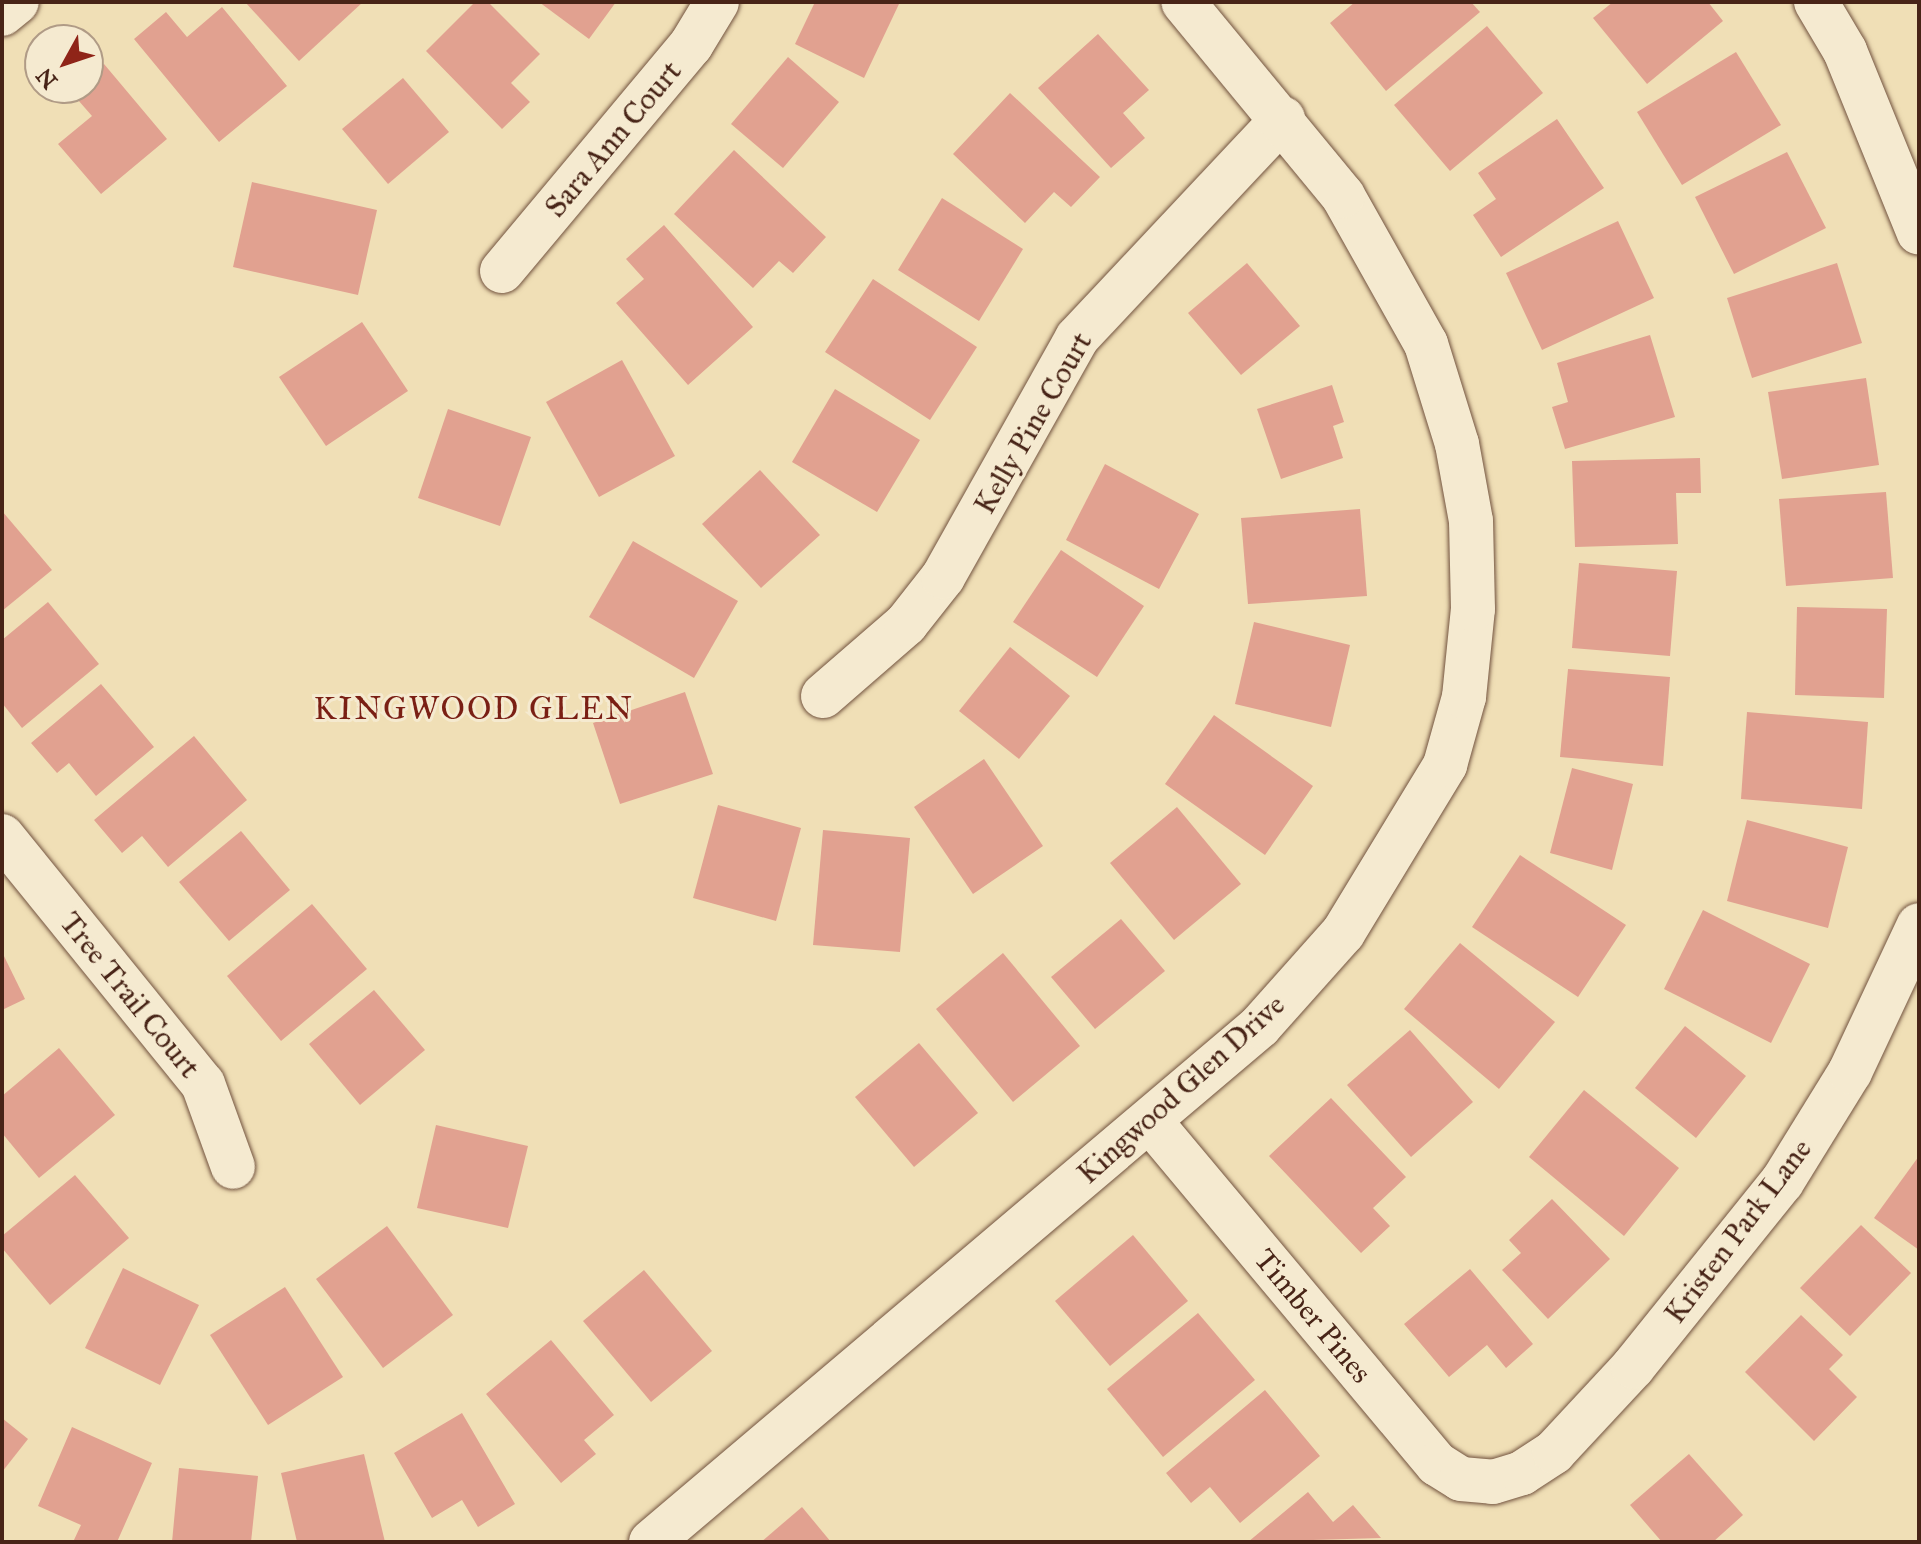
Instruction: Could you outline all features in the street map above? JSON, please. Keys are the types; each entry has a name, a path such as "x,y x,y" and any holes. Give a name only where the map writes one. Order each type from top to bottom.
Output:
{"street":[{"path":"2,14 17,2"},
{"name":"Sara Ann Court","path":"502,271 691,45 717,2"},
{"name":"Kingwood Glen Drive","path":"651,1542 1260,1026 1343,933 1445,765 1464,697 1473,609 1471,521 1457,444 1435,373 1384,261 1343,196 1283,119 1183,2"},
{"path":"1816,2 1845,51 1919,233"},
{"name":"Kelly Pine Court","path":"823,696 906,624 943,577 1077,338 1283,119"},
{"name":"Tree Trail Court","path":"2,836 203,1084 233,1167"},
{"name":"Kristen Park Lane","path":"1493,1482 1522,1473 1554,1452 1633,1367 1782,1182 1850,1072 1919,925"},
{"name":"Timber Pines","path":"1150,1121 1437,1464 1461,1479 1493,1482"}],"building":[{"path":"245,2 363,2 299,61"},
{"path":"475,2 488,2 540,54 511,83 530,102 502,129 426,51"},
{"path":"539,2 616,2 589,39"},
{"path":"815,2 899,4 864,78 795,44"},
{"path":"1355,2 1471,2 1480,12 1386,91 1330,23"},
{"path":"1613,2 1708,2 1723,21 1647,84 1593,18"},
{"path":"222,7 287,86 219,142 134,39 166,12 187,37"},
{"path":"1487,26 1543,93 1450,171 1394,105"},
{"path":"1098,34 1149,90 1123,113 1145,138 1111,168 1038,88"},
{"path":"1736,52 1781,125 1682,185 1637,112"},
{"path":"788,57 839,102 783,168 731,124"},
{"path":"104,64 167,139 101,194 58,144 92,116 82,104 104,104"},
{"path":"403,78 449,132 388,184 342,129"},
{"path":"1010,93 1100,177 1071,207 1054,192 1025,223 953,154"},
{"path":"1557,119 1604,188 1501,257 1473,215 1496,199 1478,173"},
{"path":"734,150 826,237 793,273 779,261 753,288 674,214"},
{"path":"1787,152 1826,228 1734,274 1695,197"},
{"path":"252,182 377,210 358,295 233,267"},
{"path":"942,198 1023,249 979,321 898,270"},
{"path":"1618,221 1654,298 1542,350 1506,273"},
{"path":"664,225 753,327 688,385 616,303 644,279 626,259"},
{"path":"1247,263 1300,326 1241,375 1188,313"},
{"path":"1837,263 1862,343 1752,378 1727,298"},
{"path":"873,279 977,347 930,420 825,352"},
{"path":"362,322 408,391 326,446 279,377"},
{"path":"1650,335 1675,417 1565,449 1552,407 1568,402 1557,363"},
{"path":"622,360 675,456 599,497 546,402"},
{"path":"1866,378 1879,465 1782,479 1768,392"},
{"path":"1332,385 1344,422 1333,426 1343,458 1281,479 1257,409"},
{"path":"835,389 920,440 877,512 792,462"},
{"path":"448,409 531,437 500,526 418,498"},
{"path":"1700,458 1701,493 1676,493 1678,544 1575,547 1572,461"},
{"path":"1105,464 1199,514 1159,589 1066,540"},
{"path":"760,470 820,535 761,588 702,524"},
{"path":"1886,492 1893,578 1786,586 1779,499"},
{"path":"1360,509 1367,596 1248,604 1241,518"},
{"path":"2,511 52,570 2,611"},
{"path":"633,541 738,601 694,678 589,617"},
{"path":"1061,550 1144,606 1097,677 1013,622"},
{"path":"1579,563 1677,571 1670,656 1572,648"},
{"path":"48,602 99,664 22,728 2,703 2,640"},
{"path":"1797,607 1887,609 1884,698 1795,695"},
{"path":"1254,622 1350,645 1331,727 1235,704"},
{"path":"1010,647 1070,696 1019,759 959,711"},
{"path":"1568,669 1670,677 1663,766 1560,757"},
{"path":"101,684 154,747 96,796 69,763 57,773 31,743"},
{"path":"685,692 713,774 620,804 593,723"},
{"path":"1747,712 1868,722 1862,809 1741,799"},
{"path":"1214,715 1313,786 1265,855 1165,784"},
{"path":"194,736 247,800 168,867 142,836 122,853 94,820"},
{"path":"984,759 1043,846 973,894 914,807"},
{"path":"1572,768 1633,784 1612,870 1550,853"},
{"path":"718,805 801,828 776,921 693,898"},
{"path":"1177,807 1241,884 1174,940 1110,863"},
{"path":"1747,820 1848,847 1828,928 1727,901"},
{"path":"823,830 910,838 900,952 813,945"},
{"path":"241,831 290,890 229,941 179,882"},
{"path":"1520,855 1626,925 1578,997 1472,927"},
{"path":"312,904 367,969 281,1041 227,976"},
{"path":"1703,910 1810,964 1771,1043 1664,989"},
{"path":"1121,919 1165,971 1095,1029 1051,977"},
{"path":"1460,943 1555,1022 1499,1089 1404,1009"},
{"path":"2,952 25,999 2,1010"},
{"path":"1003,953 1080,1046 1013,1102 936,1009"},
{"path":"374,990 425,1050 360,1105 309,1044"},
{"path":"1685,1026 1746,1076 1696,1138 1635,1088"},
{"path":"1410,1030 1473,1102 1411,1157 1347,1085"},
{"path":"919,1043 978,1113 914,1167 855,1097"},
{"path":"59,1048 115,1115 39,1178 2,1133 2,1096"},
{"path":"1584,1090 1679,1168 1624,1236 1529,1157"},
{"path":"1331,1098 1406,1177 1373,1208 1390,1226 1361,1253 1269,1156"},
{"path":"436,1125 528,1146 508,1228 417,1208"},
{"path":"1919,1156 1919,1250 1874,1218"},
{"path":"75,1175 129,1238 50,1305 2,1248 2,1236"},
{"path":"1552,1199 1610,1259 1548,1319 1502,1270 1521,1253 1509,1240"},
{"path":"1861,1225 1911,1273 1850,1336 1800,1288"},
{"path":"387,1226 453,1315 383,1368 316,1279"},
{"path":"1133,1235 1188,1301 1110,1366 1055,1301"},
{"path":"123,1268 199,1305 160,1385 85,1348"},
{"path":"1470,1269 1533,1344 1506,1368 1487,1345 1449,1377 1404,1324"},
{"path":"644,1270 712,1351 651,1402 583,1321"},
{"path":"285,1287 343,1377 268,1425 210,1335"},
{"path":"1198,1313 1255,1380 1163,1457 1107,1389"},
{"path":"1801,1315 1843,1355 1829,1369 1857,1397 1814,1441 1745,1372"},
{"path":"551,1340 614,1415 584,1440 596,1454 561,1483 486,1394"},
{"path":"1265,1390 1320,1456 1240,1523 1210,1487 1191,1503 1166,1473"},
{"path":"462,1413 515,1504 478,1527 462,1500 432,1518 394,1453"},
{"path":"2,1418 28,1439 2,1472"},
{"path":"72,1427 152,1463 117,1542 73,1542 81,1525 38,1506"},
{"path":"364,1454 385,1542 297,1542 281,1473"},
{"path":"1689,1454 1743,1515 1713,1542 1662,1542 1630,1505"},
{"path":"179,1468 258,1476 251,1542 172,1542"},
{"path":"1308,1492 1333,1522 1353,1505 1381,1538 1248,1542"},
{"path":"802,1507 831,1542 761,1542"}],"district":[{"name":"KINGWOOD GLEN","path":"474,709"}]}
